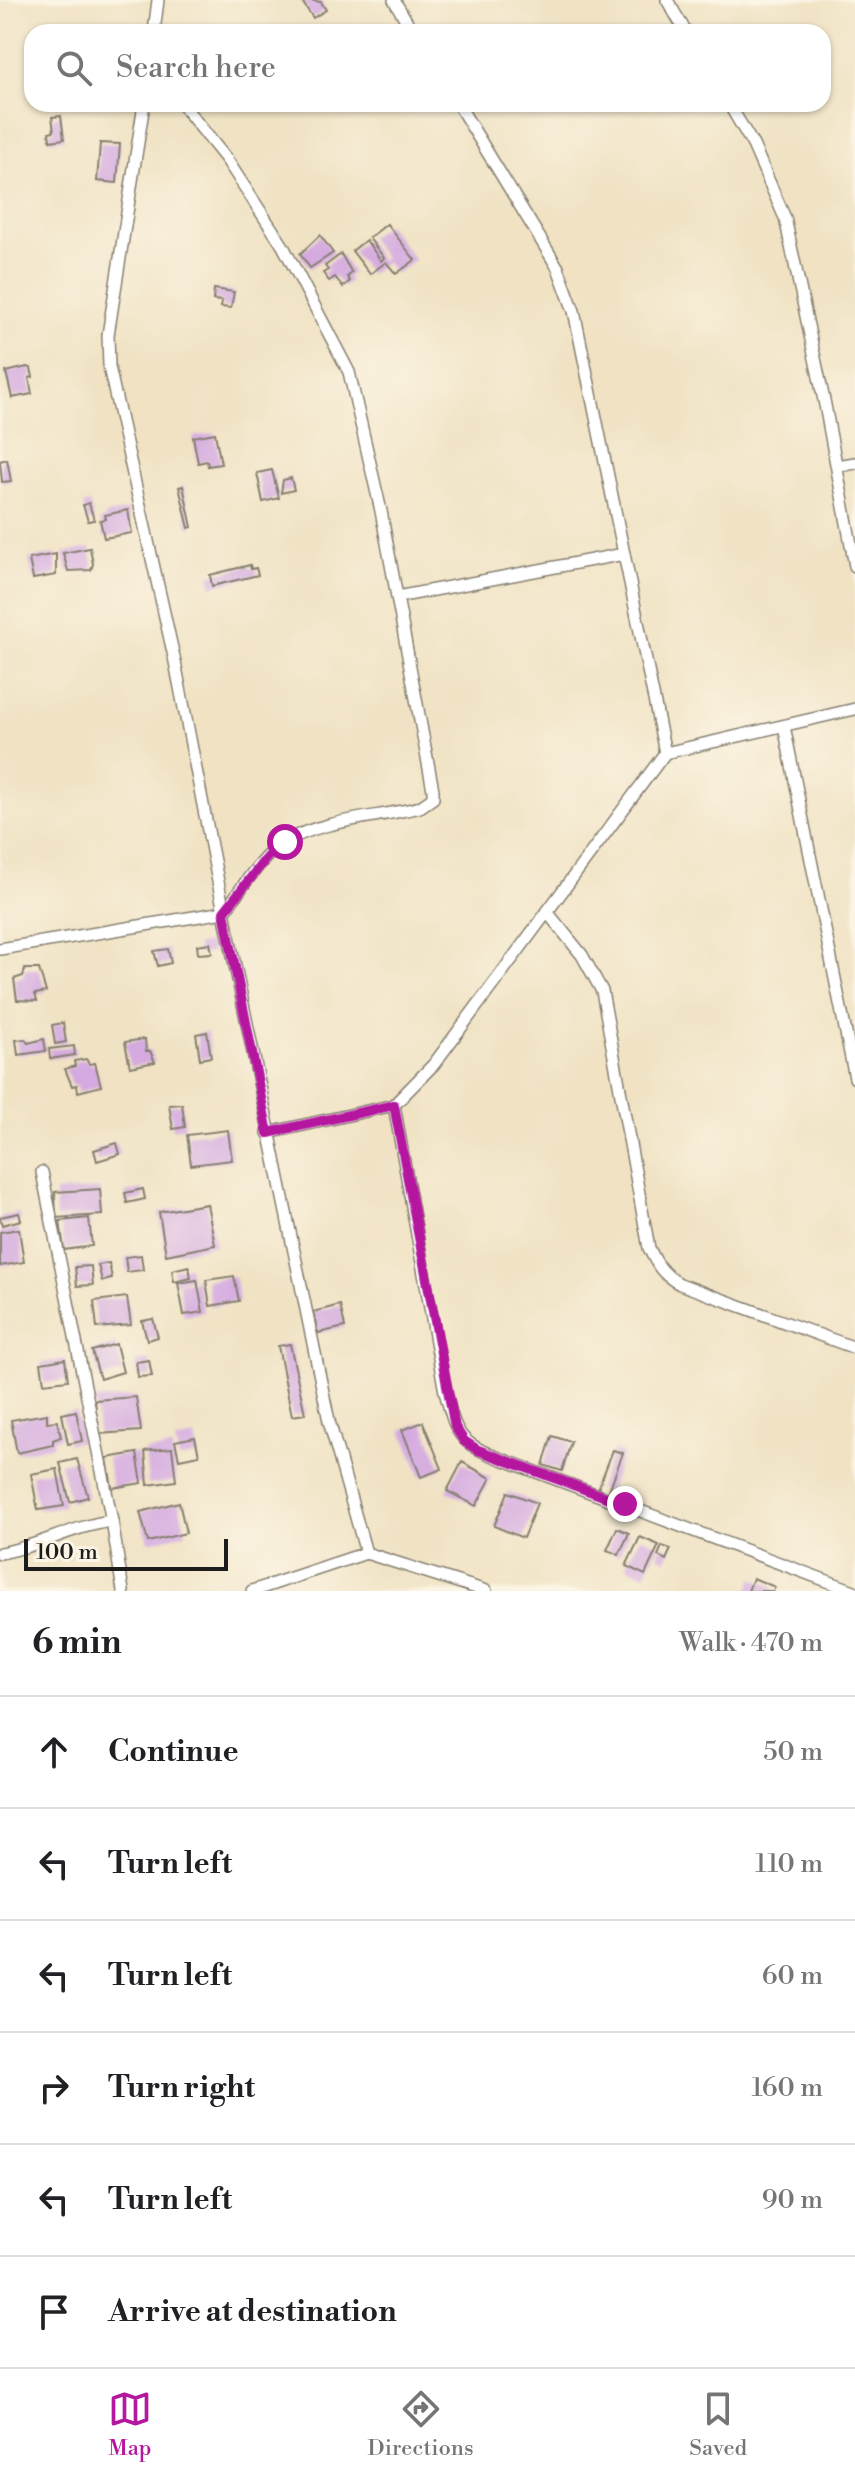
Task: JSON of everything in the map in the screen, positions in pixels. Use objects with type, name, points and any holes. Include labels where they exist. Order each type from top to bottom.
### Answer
[{"type":"street","points":[[155,24],[158,0]]},
{"type":"street","points":[[394,0],[408,24]]},
{"type":"street","points":[[667,0],[681,24]]},
{"type":"street","points":[[143,112],[108,335],[109,367],[174,657],[268,1133],[339,1464],[366,1553]]},
{"type":"street","points":[[0,949],[224,912],[267,857],[285,842],[317,829],[420,807],[433,798],[397,597],[349,372],[283,246],[227,160],[188,112]]},
{"type":"street","points":[[463,112],[558,268],[574,311],[665,753]]},
{"type":"street","points":[[734,112],[753,145],[785,218],[855,566]]},
{"type":"street","points":[[837,466],[855,463]]},
{"type":"street","points":[[397,597],[624,554]]},
{"type":"street","points":[[268,1133],[394,1105],[434,1064],[665,753],[855,709]]},
{"type":"street","points":[[784,726],[855,1078]]},
{"type":"street","points":[[548,913],[582,955],[602,991],[649,1248],[657,1266],[666,1277],[680,1284],[855,1348]]},
{"type":"street","points":[[394,1105],[445,1392],[455,1427],[464,1441],[499,1458],[854,1591]]},
{"type":"street","points":[[42,1172],[112,1521],[123,1591]]},
{"type":"street","points":[[0,1553],[25,1548],[87,1524],[112,1521]]},
{"type":"street","points":[[252,1591],[366,1553],[486,1591]]},
{"type":"building","points":[[308,0],[321,2],[326,10],[313,18],[303,3]]},
{"type":"building","points":[[61,116],[64,139],[50,141],[49,132],[54,131],[52,117]]},
{"type":"building","points":[[100,143],[120,144],[117,183],[97,181]]},
{"type":"building","points":[[387,224],[415,260],[396,274],[386,262],[370,274],[352,251],[366,240],[381,261],[384,258],[369,238]]},
{"type":"building","points":[[320,235],[333,253],[310,268],[300,254]]},
{"type":"building","points":[[341,254],[352,273],[347,277],[350,281],[343,287],[335,277],[329,281],[323,273],[328,270],[325,266]]},
{"type":"building","points":[[214,289],[234,292],[231,308],[221,307],[222,301],[213,300]]},
{"type":"building","points":[[31,368],[33,377],[29,378],[32,394],[12,398],[6,372]]},
{"type":"building","points":[[215,433],[221,464],[208,466],[207,461],[198,463],[193,437]]},
{"type":"building","points":[[7,459],[11,481],[2,482],[0,461]]},
{"type":"building","points":[[272,470],[279,498],[263,502],[257,473]]},
{"type":"building","points":[[291,478],[294,490],[281,493],[283,480]]},
{"type":"building","points":[[183,486],[192,527],[189,528],[179,487]]},
{"type":"building","points":[[89,503],[94,520],[88,521],[83,505]]},
{"type":"building","points":[[128,510],[132,533],[104,538],[100,520],[106,519],[105,515]]},
{"type":"building","points":[[90,548],[91,570],[68,571],[63,553]]},
{"type":"building","points":[[56,554],[56,575],[33,579],[29,559]]},
{"type":"building","points":[[250,565],[251,569],[256,568],[258,575],[212,586],[210,575]]},
{"type":"building","points":[[210,943],[212,953],[198,954],[197,945]]},
{"type":"building","points":[[168,949],[171,963],[158,966],[154,951]]},
{"type":"building","points":[[25,969],[39,969],[46,992],[35,994],[37,1001],[17,1000],[14,979],[23,976]]},
{"type":"building","points":[[63,1023],[66,1042],[55,1044],[52,1025]]},
{"type":"building","points":[[207,1032],[211,1057],[200,1059],[196,1034]]},
{"type":"building","points":[[25,1039],[28,1043],[44,1039],[46,1051],[18,1055],[16,1040]]},
{"type":"building","points":[[145,1039],[146,1051],[150,1051],[155,1062],[130,1067],[125,1042]]},
{"type":"building","points":[[74,1046],[75,1055],[50,1059],[49,1049]]},
{"type":"building","points":[[86,1059],[89,1064],[95,1063],[101,1086],[78,1092],[77,1085],[72,1086],[65,1069],[75,1066],[74,1061]]},
{"type":"building","points":[[182,1104],[185,1127],[173,1129],[169,1105]]},
{"type":"building","points":[[228,1130],[232,1160],[191,1165],[187,1135]]},
{"type":"building","points":[[117,1143],[120,1154],[97,1161],[94,1150]]},
{"type":"building","points":[[100,1189],[102,1215],[56,1218],[55,1192]]},
{"type":"building","points":[[143,1189],[145,1199],[127,1203],[125,1193]]},
{"type":"building","points":[[207,1204],[215,1245],[166,1255],[159,1212]]},
{"type":"building","points":[[19,1213],[21,1220],[2,1225],[0,1217]]},
{"type":"building","points":[[89,1218],[92,1246],[64,1250],[60,1221]]},
{"type":"building","points":[[19,1229],[24,1262],[0,1266],[0,1232]]},
{"type":"building","points":[[141,1255],[143,1270],[127,1272],[125,1257]]},
{"type":"building","points":[[109,1263],[112,1279],[102,1281],[98,1265]]},
{"type":"building","points":[[91,1266],[93,1285],[77,1286],[75,1267]]},
{"type":"building","points":[[189,1266],[191,1278],[174,1282],[172,1270]]},
{"type":"building","points":[[234,1276],[239,1301],[210,1306],[206,1280]]},
{"type":"building","points":[[197,1280],[203,1312],[184,1315],[178,1283]]},
{"type":"building","points":[[127,1297],[131,1325],[97,1328],[94,1301]]},
{"type":"building","points":[[340,1305],[345,1327],[318,1333],[313,1312]]},
{"type":"building","points":[[153,1319],[158,1337],[147,1340],[142,1321]]},
{"type":"building","points":[[116,1344],[123,1372],[100,1379],[92,1351]]},
{"type":"building","points":[[290,1344],[305,1414],[292,1416],[278,1346]]},
{"type":"building","points":[[65,1359],[68,1380],[44,1383],[41,1363]]},
{"type":"building","points":[[149,1360],[152,1376],[138,1377],[136,1362]]},
{"type":"building","points":[[136,1397],[141,1431],[98,1434],[95,1400]]},
{"type":"building","points":[[76,1411],[82,1441],[68,1444],[62,1414]]},
{"type":"building","points":[[47,1414],[47,1422],[57,1421],[61,1437],[53,1440],[53,1445],[17,1453],[11,1420]]},
{"type":"building","points":[[423,1422],[442,1469],[421,1477],[402,1430]]},
{"type":"building","points":[[552,1436],[571,1442],[562,1471],[543,1465]]},
{"type":"building","points":[[195,1437],[199,1455],[179,1459],[175,1441]]},
{"type":"building","points":[[172,1448],[176,1481],[148,1485],[145,1451]]},
{"type":"building","points":[[613,1450],[623,1453],[608,1493],[598,1489]]},
{"type":"building","points":[[137,1453],[142,1483],[112,1488],[107,1458]]},
{"type":"building","points":[[77,1459],[88,1497],[70,1502],[60,1463]]},
{"type":"building","points":[[462,1462],[491,1478],[476,1506],[447,1491]]},
{"type":"building","points":[[57,1469],[64,1506],[38,1510],[31,1474]]},
{"type":"building","points":[[508,1492],[537,1503],[523,1538],[494,1526]]},
{"type":"building","points":[[179,1502],[186,1533],[148,1542],[140,1512]]},
{"type":"building","points":[[617,1528],[629,1533],[619,1555],[607,1550]]},
{"type":"building","points":[[640,1537],[659,1545],[645,1575],[626,1566]]},
{"type":"building","points":[[662,1546],[671,1549],[666,1560],[658,1556]]},
{"type":"building","points":[[753,1578],[775,1587],[773,1591],[748,1591]]},
{"type":"route","points":[[285,842],[267,857],[224,912],[268,1133],[394,1105],[445,1392],[455,1427],[464,1441],[478,1450],[625,1504]]}]
